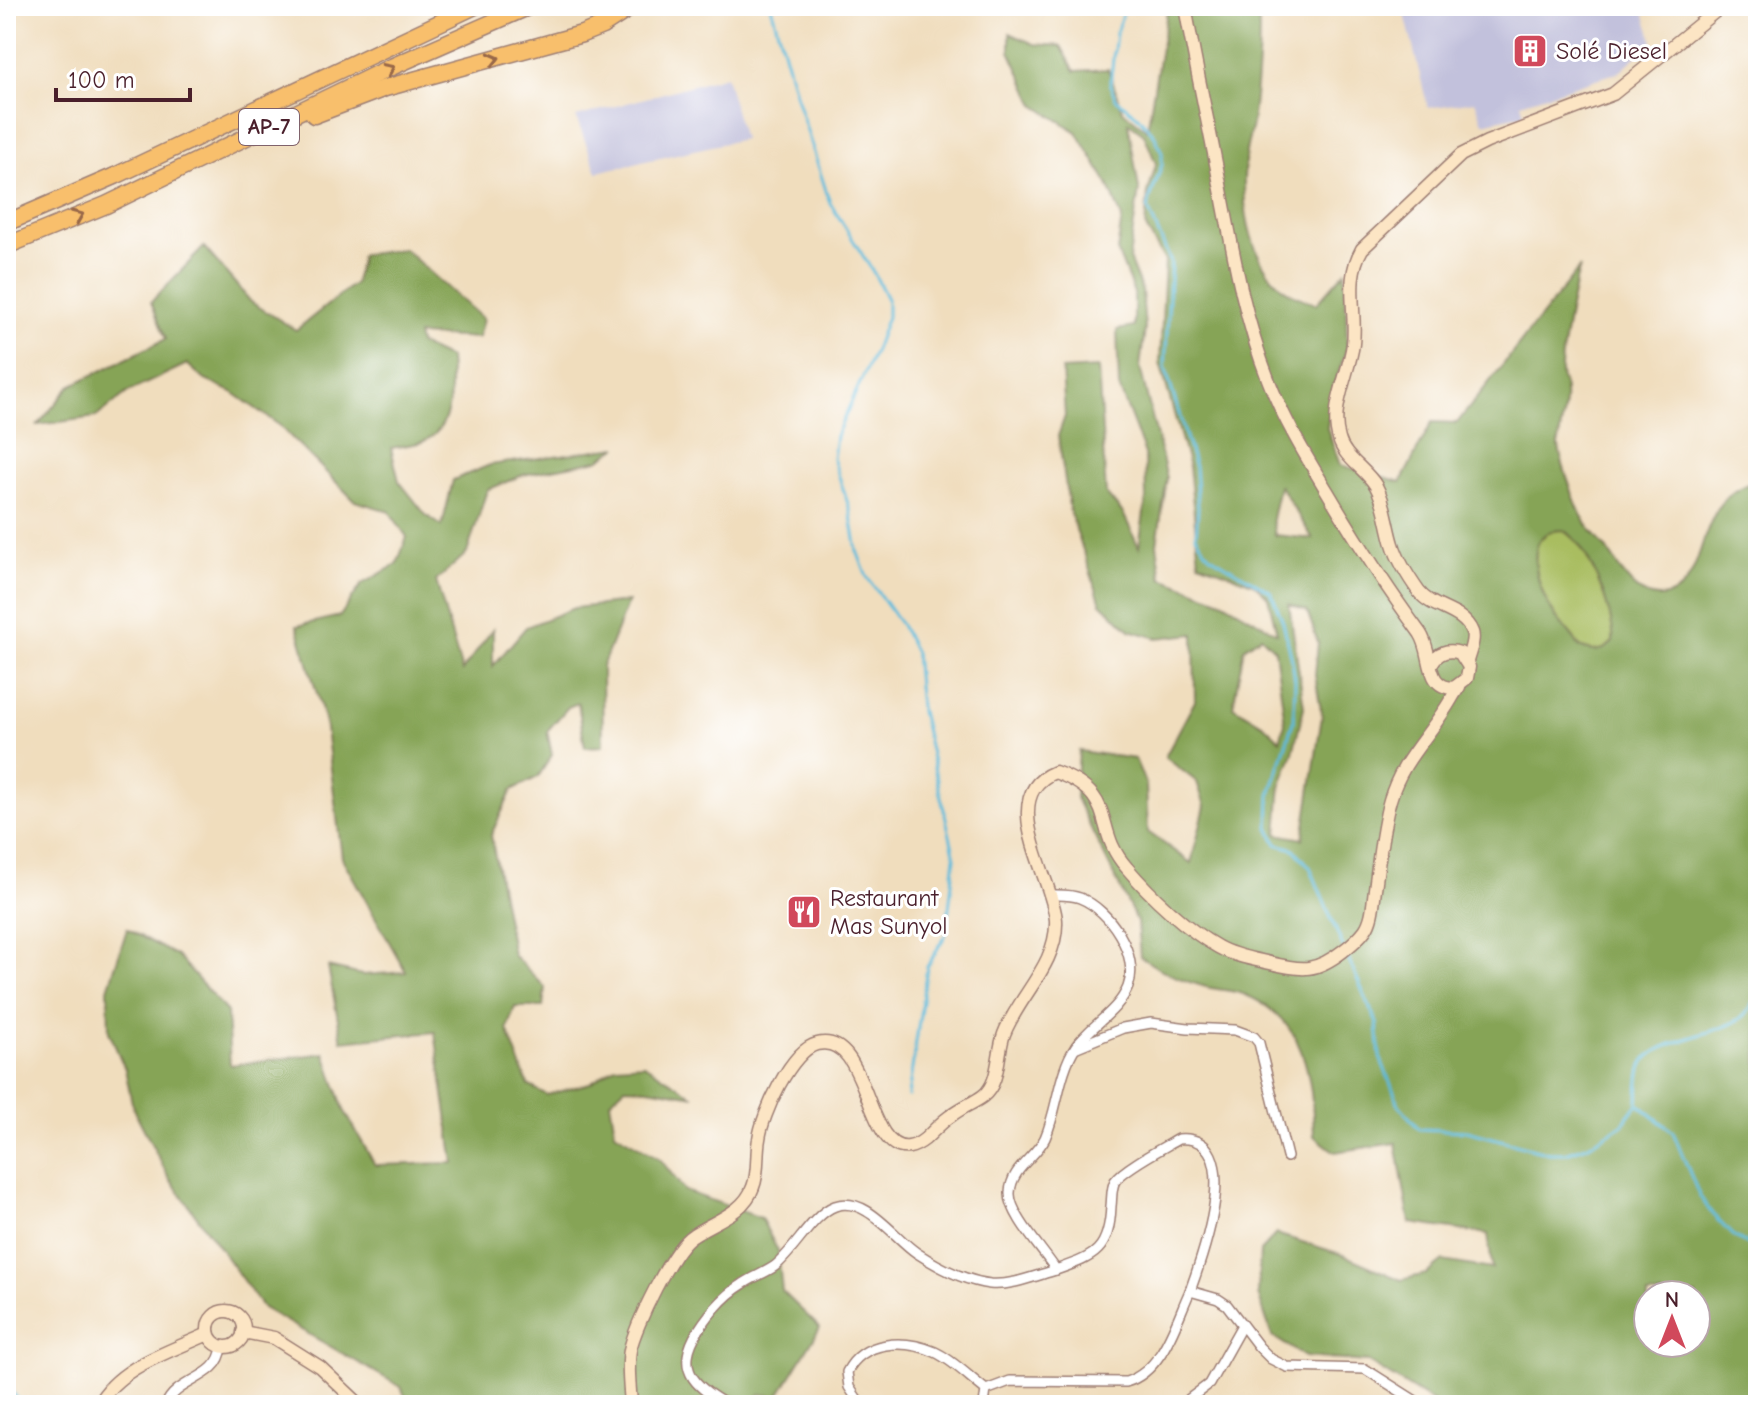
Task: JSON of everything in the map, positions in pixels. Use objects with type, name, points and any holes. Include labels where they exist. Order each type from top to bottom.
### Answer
[{"type":"highway","points":[[427,27],[465,6]]},
{"type":"highway","name":"AP-7","points":[[6,223],[153,158],[475,6]]},
{"type":"highway","name":"AP-7","points":[[6,246],[106,205],[389,68],[530,6]]},
{"type":"highway","points":[[208,157],[385,88],[582,34],[602,26],[633,6]]},
{"type":"street","points":[[1185,6],[1238,274],[1268,379],[1295,437],[1327,492],[1388,592],[1422,635],[1432,663],[1432,675],[1438,684],[1436,721]]},
{"type":"street","points":[[631,1405],[630,1352],[634,1335],[669,1260],[691,1236],[744,1205],[754,1187],[762,1126],[789,1066],[809,1047],[826,1043],[842,1051],[855,1067],[883,1133],[894,1144],[903,1147],[919,1144],[950,1116],[984,1095],[991,1087],[1005,1031],[1049,957],[1055,937],[1056,918],[1031,836],[1030,801],[1038,780],[1055,772],[1072,778],[1100,803],[1115,853],[1200,936],[1238,955],[1306,970],[1328,963],[1353,943],[1370,920],[1390,800],[1408,759],[1467,678],[1472,641],[1469,627],[1462,618],[1420,594],[1394,546],[1382,499],[1339,440],[1337,416],[1353,343],[1351,280],[1354,263],[1362,249],[1461,155],[1613,94],[1722,6]]},
{"type":"street","points":[[1432,663],[1438,656],[1466,640],[1469,627]]},
{"type":"street","points":[[1422,635],[1467,661]]},
{"type":"street","points":[[1438,684],[1449,688],[1459,687]]},
{"type":"street","points":[[1050,895],[1069,895],[1090,903],[1099,911],[1122,938],[1131,973],[1124,995],[1075,1047],[1064,1072],[1045,1137],[1011,1182],[1012,1206],[1056,1270]]},
{"type":"street","points":[[1075,1047],[1123,1028],[1151,1023],[1235,1030],[1254,1037],[1259,1043],[1287,1157]]},
{"type":"street","points":[[727,1405],[698,1385],[689,1373],[688,1352],[695,1336],[715,1308],[740,1285],[773,1267],[793,1250],[824,1211],[833,1207],[855,1206],[867,1212],[913,1251],[950,1270],[994,1285],[1056,1270],[1093,1256],[1103,1244],[1111,1219],[1115,1182],[1178,1139],[1199,1141],[1213,1159],[1216,1190],[1213,1216],[1190,1291],[1155,1362],[1142,1376],[1126,1382],[1010,1381],[986,1390]]},
{"type":"street","points":[[1190,1291],[1218,1299],[1227,1305],[1271,1359],[1287,1367],[1365,1369],[1422,1405]]},
{"type":"street","points":[[225,1311],[239,1317],[243,1332],[236,1344],[222,1347],[213,1342],[208,1334],[211,1319],[225,1311]]},
{"type":"street","points":[[1181,1405],[1209,1384],[1242,1325]]},
{"type":"street","points":[[243,1332],[274,1338],[320,1367],[360,1405]]},
{"type":"street","points":[[98,1405],[112,1384],[133,1369],[208,1334]]},
{"type":"street","points":[[861,1405],[849,1387],[847,1372],[858,1356],[876,1345],[912,1346],[937,1353],[986,1390]]},
{"type":"street","points":[[166,1405],[172,1394],[215,1367],[222,1347]]},
{"type":"street","points":[[984,1405],[986,1390]]},
{"type":"shaded area","points":[[1403,6],[1642,6],[1653,41],[1619,72],[1521,103],[1524,114],[1483,123],[1475,101],[1428,108]]},
{"type":"shaded area","points":[[726,76],[743,139],[597,172],[576,117]]},
{"type":"green space","points":[[1168,6],[1258,6],[1257,75],[1244,169],[1249,226],[1261,261],[1271,276],[1299,298],[1316,304],[1345,271],[1347,347],[1334,387],[1327,428],[1340,465],[1401,482],[1432,422],[1457,423],[1580,267],[1563,352],[1561,375],[1565,399],[1559,447],[1580,513],[1624,575],[1636,588],[1652,596],[1670,595],[1683,587],[1722,503],[1737,490],[1758,481],[1758,1405],[1438,1405],[1368,1362],[1305,1357],[1272,1336],[1258,1294],[1260,1251],[1276,1234],[1341,1254],[1401,1280],[1426,1274],[1443,1261],[1492,1269],[1488,1234],[1410,1223],[1396,1143],[1335,1152],[1314,1136],[1307,1071],[1293,1034],[1280,1018],[1243,994],[1188,982],[1140,957],[1137,922],[1076,798],[1079,751],[1135,759],[1146,785],[1148,832],[1191,863],[1205,806],[1197,782],[1165,757],[1195,701],[1194,634],[1157,638],[1130,630],[1101,603],[1070,512],[1058,436],[1065,416],[1062,370],[1098,368],[1106,494],[1123,513],[1139,547],[1146,499],[1145,454],[1119,387],[1117,330],[1134,327],[1134,293],[1117,251],[1122,218],[1108,184],[1077,132],[1035,105],[1010,51],[1010,33],[1034,44],[1061,46],[1075,71],[1108,69],[1123,111],[1147,130]],"holes":[[[1128,122],[1144,134],[1156,164],[1148,193],[1145,226],[1165,261],[1160,363],[1189,467],[1199,562],[1255,584],[1268,597],[1277,633],[1222,601],[1162,578],[1157,544],[1167,478],[1140,367],[1145,329],[1142,291],[1129,259],[1139,189]],[[1280,486],[1313,539],[1275,535],[1272,519]],[[1563,530],[1572,537],[1598,580],[1613,630],[1613,642],[1602,650],[1580,647],[1544,596],[1535,559],[1541,538],[1550,532]],[[1289,604],[1307,611],[1318,642],[1315,675],[1322,716],[1303,839],[1277,834],[1281,784],[1293,753],[1304,707]],[[1261,636],[1275,650],[1285,723],[1280,740],[1264,725],[1233,706],[1244,648]]]},
{"type":"green space","points":[[204,247],[251,302],[296,330],[355,283],[361,255],[404,249],[483,319],[478,338],[417,335],[419,344],[449,358],[449,406],[446,417],[433,436],[422,442],[391,448],[399,481],[426,515],[442,526],[453,480],[490,465],[618,447],[598,460],[523,475],[487,490],[467,553],[436,581],[462,671],[493,629],[493,666],[526,627],[574,608],[628,602],[602,667],[603,746],[585,747],[578,703],[568,707],[547,731],[552,755],[538,777],[512,790],[491,835],[513,955],[545,987],[543,1007],[515,1007],[507,1029],[528,1085],[547,1095],[590,1083],[616,1066],[644,1064],[694,1096],[625,1087],[610,1101],[615,1132],[660,1159],[685,1191],[761,1218],[778,1251],[782,1291],[820,1328],[778,1397],[760,1394],[754,1405],[409,1405],[401,1387],[263,1308],[169,1178],[133,1108],[125,1069],[109,1032],[108,989],[127,929],[177,956],[227,1012],[230,1065],[325,1053],[344,1110],[375,1165],[454,1163],[435,1032],[342,1041],[328,967],[362,975],[406,972],[342,858],[325,721],[297,626],[340,616],[362,584],[397,564],[407,537],[389,511],[355,501],[279,425],[232,392],[205,380],[187,364],[128,392],[96,417],[38,425],[70,386],[166,339],[151,302]]},
{"type":"green space","points":[[1563,530],[1581,548],[1605,598],[1613,642],[1602,650],[1580,647],[1552,611],[1540,584],[1535,559],[1541,538],[1550,532]]},
{"type":"waterway","points":[[771,6],[830,203],[887,299],[887,317],[836,436],[833,458],[850,510],[857,551],[867,577],[901,625],[915,653],[920,707],[955,857],[946,934],[927,967],[908,1096]]},
{"type":"waterway","points":[[1125,6],[1116,33],[1110,85],[1116,99],[1137,115],[1155,136],[1162,153],[1162,165],[1148,209],[1171,262],[1165,367],[1195,467],[1198,508],[1196,536],[1209,555],[1271,592],[1283,622],[1295,680],[1294,719],[1270,795],[1269,828],[1277,844],[1294,849],[1310,867],[1343,947]]},
{"type":"waterway","points":[[1346,954],[1377,1023],[1380,1057],[1399,1105],[1419,1129],[1467,1131],[1549,1153],[1566,1153],[1587,1146],[1622,1125],[1638,1104],[1673,1132],[1699,1195],[1712,1214],[1732,1235],[1758,1250]]},
{"type":"waterway","points":[[1638,1103],[1640,1071],[1649,1057],[1673,1043],[1734,1022],[1747,1013],[1758,994]]},
{"type":"waterway","points":[[6,1384],[22,1405]]},
{"type":"place","name":"Solé Diesel","points":[[1530,51]]},
{"type":"place","name":"Restaurant Mas Sunyol","points":[[804,912]]}]
